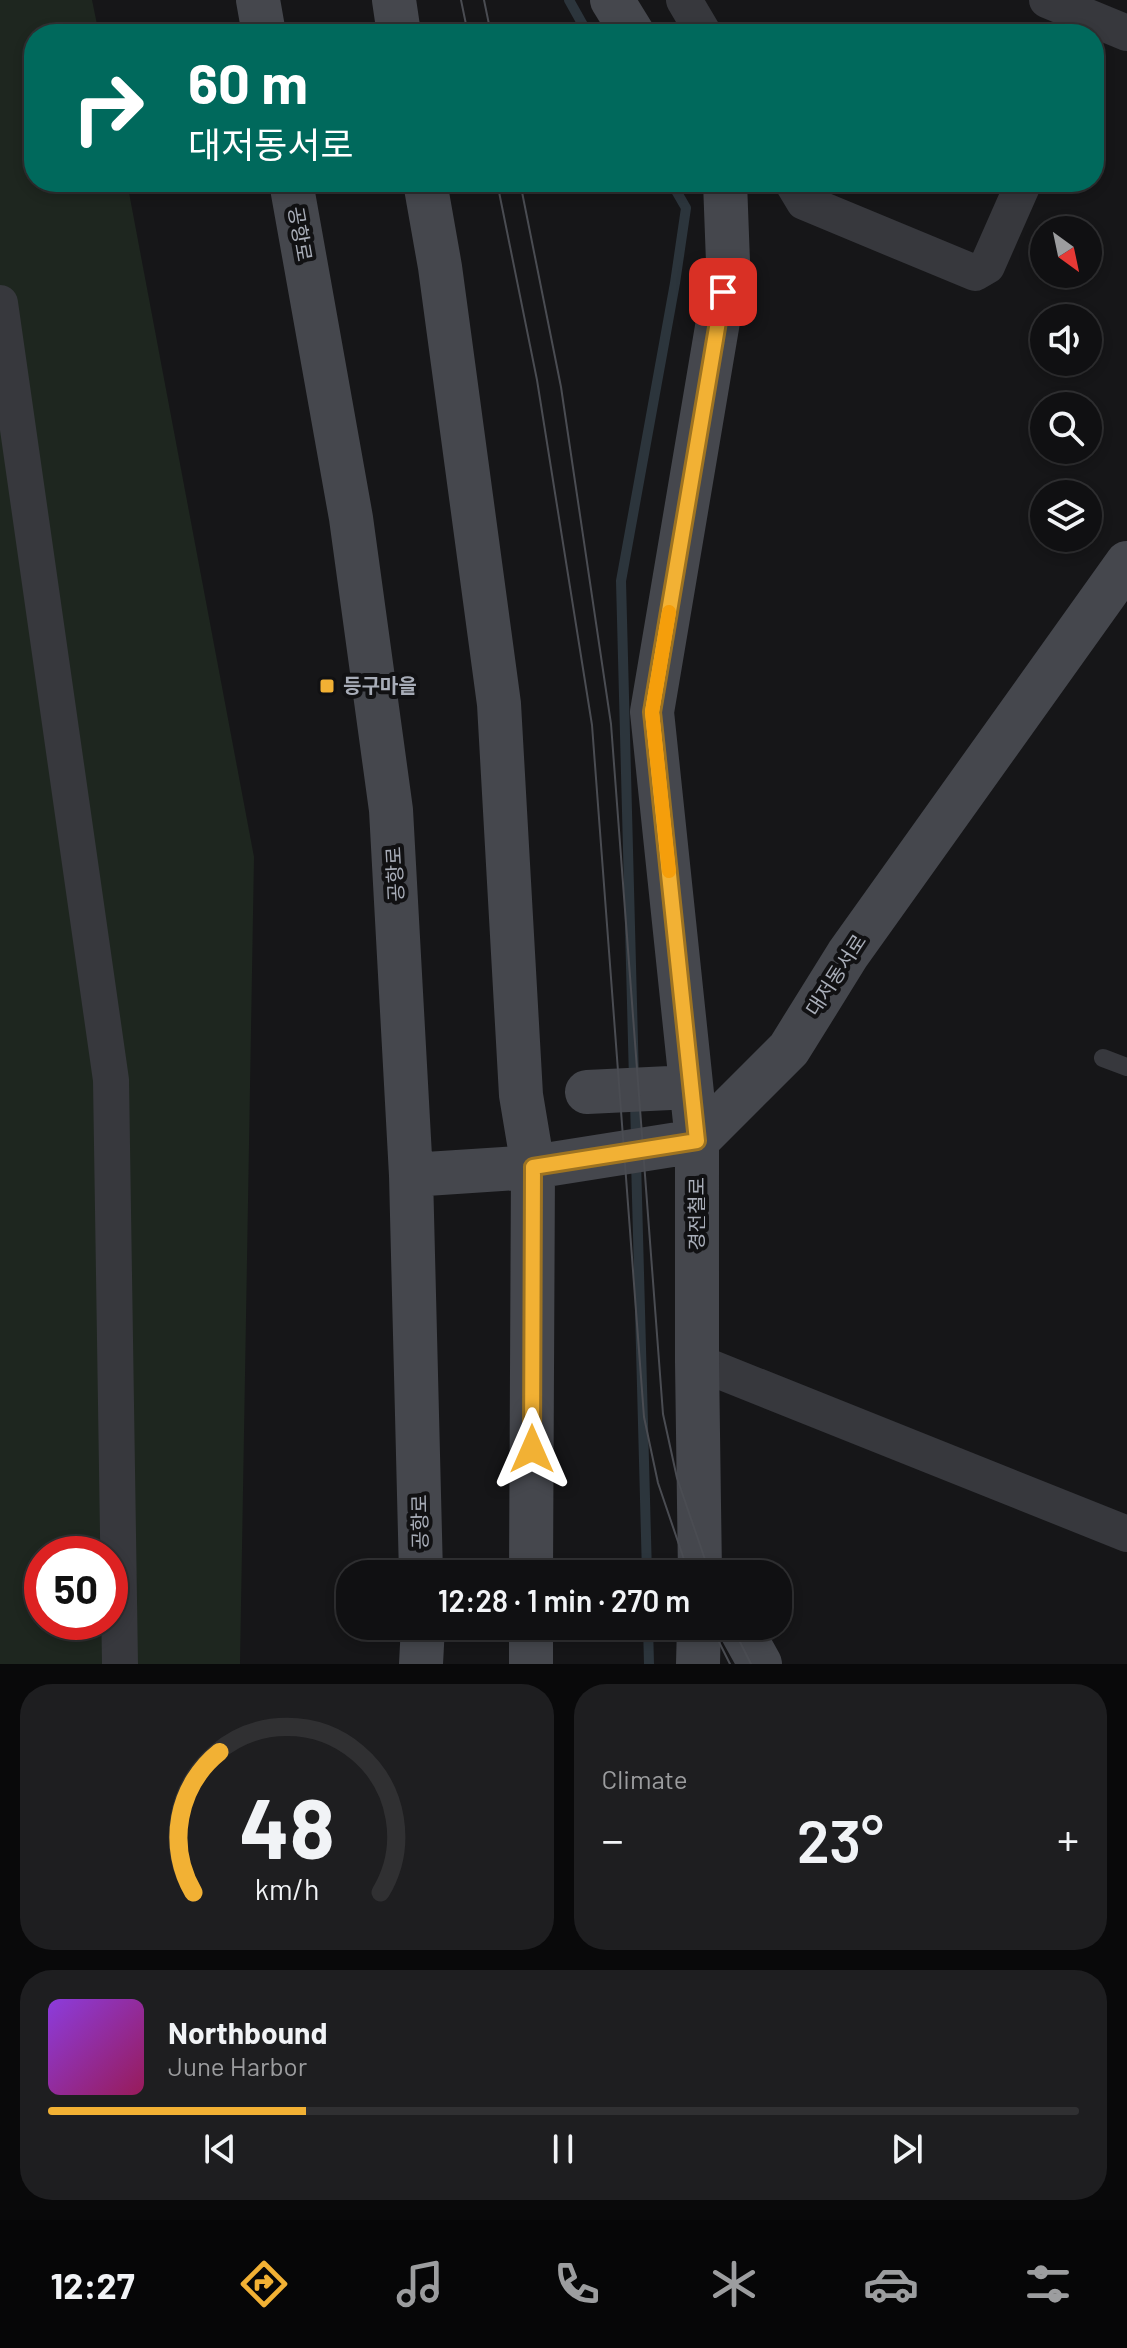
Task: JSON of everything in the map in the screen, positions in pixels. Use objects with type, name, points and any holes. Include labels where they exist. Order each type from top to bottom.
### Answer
[{"type":"main road","points":[[258,0],[262,24]]},
{"type":"main road","points":[[394,0],[398,24]]},
{"type":"main road","points":[[612,0],[627,24]]},
{"type":"main road","name":"공항로","points":[[293,192],[351,518],[391,810],[411,1175],[421,1560]]},
{"type":"main road","points":[[427,192],[442,283],[499,704],[521,1095],[533,1167],[531,1560]]},
{"type":"main road","name":"경전철로","points":[[705,1560],[685,1142],[691,1087],[652,712],[728,262],[725,192]]},
{"type":"main road","name":"대저동서로","points":[[685,1142],[789,1049],[848,954],[1124,573]]},
{"type":"main road","points":[[587,1092],[691,1087]]},
{"type":"main road","points":[[411,1175],[533,1167],[685,1142]]},
{"type":"main road","points":[[421,1664],[422,1640]]},
{"type":"main road","points":[[531,1640],[531,1664]]},
{"type":"main road","points":[[698,1664],[699,1640]]},
{"type":"main road","points":[[747,1640],[760,1664]]},
{"type":"street","points":[[684,0],[698,24]]},
{"type":"street","points":[[1047,0],[1094,24]]},
{"type":"street","points":[[798,192],[804,202],[975,273],[987,266],[1020,192]]},
{"type":"street","points":[[0,303],[111,1080],[120,1664]]},
{"type":"street","points":[[697,1362],[1127,1534]]},
{"type":"lane","points":[[1103,1058],[1127,1067]]},
{"type":"shaded area","points":[[0,0],[92,0],[97,24],[24,24],[24,192],[129,192],[254,857],[240,1664],[0,1664]]},
{"type":"waterway","points":[[569,0],[582,24]]},
{"type":"waterway","points":[[634,1080],[621,581],[686,208],[677,192]]},
{"type":"waterway","points":[[635,1100],[636,1140]]},
{"type":"waterway","points":[[636,1160],[647,1560]]},
{"type":"waterway","points":[[648,1640],[649,1664]]},
{"type":"tram line","points":[[461,0],[466,24]]},
{"type":"tram line","points":[[484,0],[489,24]]},
{"type":"tram line","points":[[499,192],[537,380],[592,725],[644,1417],[658,1483],[684,1560]]},
{"type":"tram line","points":[[522,192],[561,387],[611,724],[663,1414],[677,1478],[705,1560]]},
{"type":"tram line","points":[[718,1640],[730,1664]]},
{"type":"tram line","points":[[739,1640],[751,1664]]},
{"type":"slow traffic","points":[[669,612],[652,712],[669,871]]},
{"type":"place","name":"등구마을","points":[[327,686]]},
{"type":"route","points":[[532,1449],[533,1167],[697,1141],[652,712],[723,292]]}]
